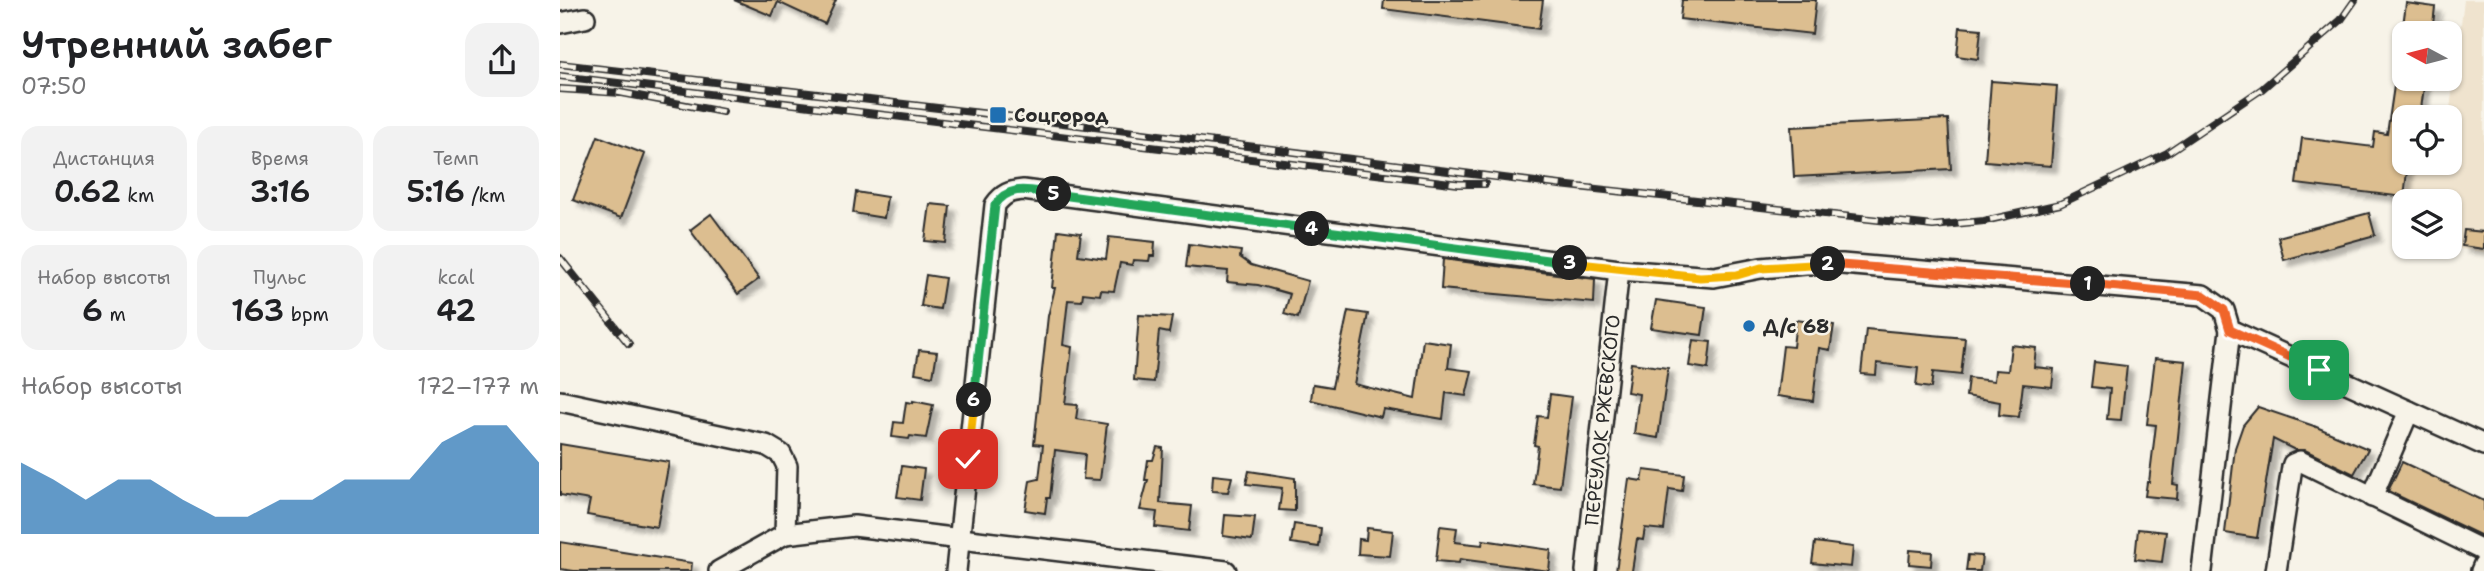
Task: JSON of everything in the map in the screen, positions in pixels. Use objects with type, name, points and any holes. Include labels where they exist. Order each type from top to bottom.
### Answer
[{"type":"street","points":[[560,23],[586,18]]},
{"type":"street","points":[[956,571],[995,205],[1002,196],[1023,190],[1619,270],[1714,277],[1761,268],[1842,264],[2203,295],[2218,303],[2224,310],[2230,330],[2202,571]]},
{"type":"street","name":"ПЕРЕУЛОК РЖЕВСКОГО","points":[[1586,571],[1619,270]]},
{"type":"street","points":[[2230,330],[2484,445]]},
{"type":"street","points":[[560,401],[766,445],[774,449],[781,454],[788,466],[785,534]]},
{"type":"street","points":[[2372,496],[2409,411]]},
{"type":"street","points":[[2276,571],[2293,464],[2303,462],[2484,551]]},
{"type":"street","points":[[719,571],[785,534],[854,526],[1226,571]]},
{"type":"street","points":[[2480,571],[2484,564]]},
{"type":"shaded area","points":[[2464,0],[2484,0],[2484,252],[2462,249],[2462,189],[2407,189],[2408,175],[2462,175],[2462,105],[2451,105],[2452,91],[2462,91],[2461,21]]},
{"type":"building","points":[[734,0],[836,0],[825,24],[778,2],[772,16]]},
{"type":"building","points":[[1384,0],[1543,0],[1539,29],[1383,9]]},
{"type":"building","points":[[1682,0],[1816,0],[1812,34],[1680,19]]},
{"type":"building","points":[[2406,3],[2435,7],[2433,21],[2404,21]]},
{"type":"building","points":[[1960,27],[1981,29],[1978,59],[1957,56]]},
{"type":"building","points":[[1991,81],[2057,86],[2051,166],[1985,161]]},
{"type":"building","points":[[2393,91],[2423,91],[2422,105],[2392,105],[2392,175],[2407,175],[2405,189],[2392,189],[2392,196],[2296,184],[2302,138],[2373,147],[2375,132],[2387,134]]},
{"type":"building","points":[[1948,119],[1951,169],[1794,177],[1791,127]]},
{"type":"building","points":[[598,136],[645,154],[621,218],[573,200]]},
{"type":"building","points":[[856,192],[887,197],[884,218],[853,213]]},
{"type":"building","points":[[930,204],[950,206],[946,243],[925,241]]},
{"type":"building","points":[[2369,213],[2375,235],[2284,260],[2278,237]]},
{"type":"building","points":[[711,214],[759,279],[738,294],[690,230]]},
{"type":"building","points":[[1058,230],[1081,233],[1078,255],[1106,259],[1109,237],[1155,242],[1154,256],[1150,256],[1149,261],[1133,260],[1132,265],[1120,263],[1114,291],[1101,290],[1100,295],[1083,293],[1082,301],[1068,300],[1063,345],[1072,347],[1065,404],[1078,405],[1076,419],[1107,424],[1100,480],[1083,479],[1085,454],[1055,450],[1050,498],[1047,498],[1045,513],[1025,510],[1030,481],[1039,479],[1043,445],[1034,444],[1048,316],[1055,288],[1052,288]]},
{"type":"building","points":[[2464,230],[2484,232],[2484,249],[2462,246]]},
{"type":"building","points":[[1189,244],[1241,251],[1240,257],[1251,265],[1308,281],[1298,318],[1284,314],[1290,294],[1258,285],[1227,282],[1228,271],[1186,267]]},
{"type":"building","points":[[1443,259],[1595,279],[1594,303],[1441,289]]},
{"type":"building","points":[[926,275],[945,278],[940,309],[921,306]]},
{"type":"building","points":[[1656,300],[1706,307],[1702,335],[1651,328]]},
{"type":"building","points":[[1348,311],[1368,314],[1354,384],[1415,399],[1423,340],[1451,344],[1448,368],[1472,371],[1466,396],[1446,393],[1443,419],[1383,409],[1381,417],[1311,400],[1313,384],[1332,387]]},
{"type":"building","points":[[1139,315],[1172,317],[1169,333],[1159,331],[1154,382],[1134,380]]},
{"type":"building","points":[[1796,320],[1834,325],[1830,350],[1819,348],[1813,401],[1777,396],[1783,346],[1793,347]]},
{"type":"building","points":[[1866,329],[1965,338],[1961,375],[1933,372],[1931,388],[1916,386],[1918,368],[1877,363],[1876,375],[1861,374]]},
{"type":"building","points":[[1693,340],[1711,342],[1708,369],[1689,366]]},
{"type":"building","points":[[2011,345],[2036,348],[2034,367],[2054,369],[2052,387],[2023,384],[2019,417],[1999,415],[2000,402],[1966,396],[1968,378],[1994,381],[1995,370],[2008,371]]},
{"type":"building","points":[[919,350],[937,352],[933,376],[915,373]]},
{"type":"building","points":[[2155,358],[2186,361],[2173,484],[2178,485],[2177,499],[2145,496],[2156,425],[2147,424]]},
{"type":"building","points":[[2094,362],[2127,366],[2121,420],[2107,419],[2110,389],[2091,387]]},
{"type":"building","points":[[1631,363],[1668,368],[1658,438],[1634,434],[1639,394],[1627,392]]},
{"type":"building","points":[[1550,394],[1572,397],[1560,487],[1533,484],[1538,446],[1534,445],[1538,416],[1547,417]]},
{"type":"building","points":[[906,402],[933,405],[926,438],[892,437],[894,422],[903,423]]},
{"type":"building","points":[[2258,407],[2314,426],[2368,449],[2354,474],[2305,450],[2295,450],[2273,439],[2257,538],[2225,533],[2235,448],[2243,425]]},
{"type":"building","points":[[560,444],[669,462],[657,527],[587,515],[590,500],[560,495]]},
{"type":"building","points":[[1157,447],[1163,448],[1160,503],[1192,506],[1189,531],[1155,527],[1157,512],[1140,510],[1148,480],[1145,480],[1148,460],[1153,460]]},
{"type":"building","points":[[2402,462],[2484,501],[2484,537],[2388,491]]},
{"type":"building","points":[[902,466],[924,469],[920,500],[897,497]]},
{"type":"building","points":[[1644,470],[1684,475],[1682,491],[1669,489],[1664,530],[1645,528],[1643,540],[1637,539],[1632,571],[1616,571],[1629,479],[1642,481]]},
{"type":"building","points":[[1249,471],[1295,478],[1295,511],[1279,510],[1282,488],[1246,484]]},
{"type":"building","points":[[1213,475],[1232,477],[1228,492],[1212,491]]},
{"type":"building","points":[[1225,515],[1255,517],[1252,540],[1223,536]]},
{"type":"building","points":[[1294,524],[1321,528],[1319,547],[1291,543]]},
{"type":"building","points":[[1440,526],[1457,528],[1455,542],[1482,545],[1483,540],[1551,550],[1549,571],[1460,559],[1459,563],[1436,561]]},
{"type":"building","points":[[1367,528],[1393,531],[1390,556],[1358,554],[1359,539],[1366,540]]},
{"type":"building","points":[[2138,529],[2166,532],[2162,562],[2135,559]]},
{"type":"building","points":[[560,542],[692,563],[691,571],[560,569]]},
{"type":"building","points":[[1815,542],[1853,547],[1851,567],[1812,563]]},
{"type":"building","points":[[1910,550],[1932,552],[1931,566],[1909,564]]},
{"type":"building","points":[[1968,555],[1982,556],[1980,571],[1966,571]]},
{"type":"railway","points":[[560,64],[1560,185],[1933,226],[1984,221],[2060,204],[2167,153],[2262,89],[2341,20],[2355,0]]},
{"type":"railway","points":[[560,76],[1459,184],[1485,184]]},
{"type":"railway","points":[[560,89],[621,93]]},
{"type":"railway","points":[[617,92],[723,112]]},
{"type":"railway","points":[[560,258],[629,344]]},
{"type":"place","name":"Соцгород","points":[[998,115]]},
{"type":"place","name":"Д/с 68","points":[[1749,326]]},
{"type":"route","points":[[968,459],[995,205],[1002,196],[1023,190],[1619,270],[1714,277],[1737,275],[1761,268],[1842,264],[2189,293],[2203,295],[2218,303],[2224,310],[2230,330],[2319,370]]}]
